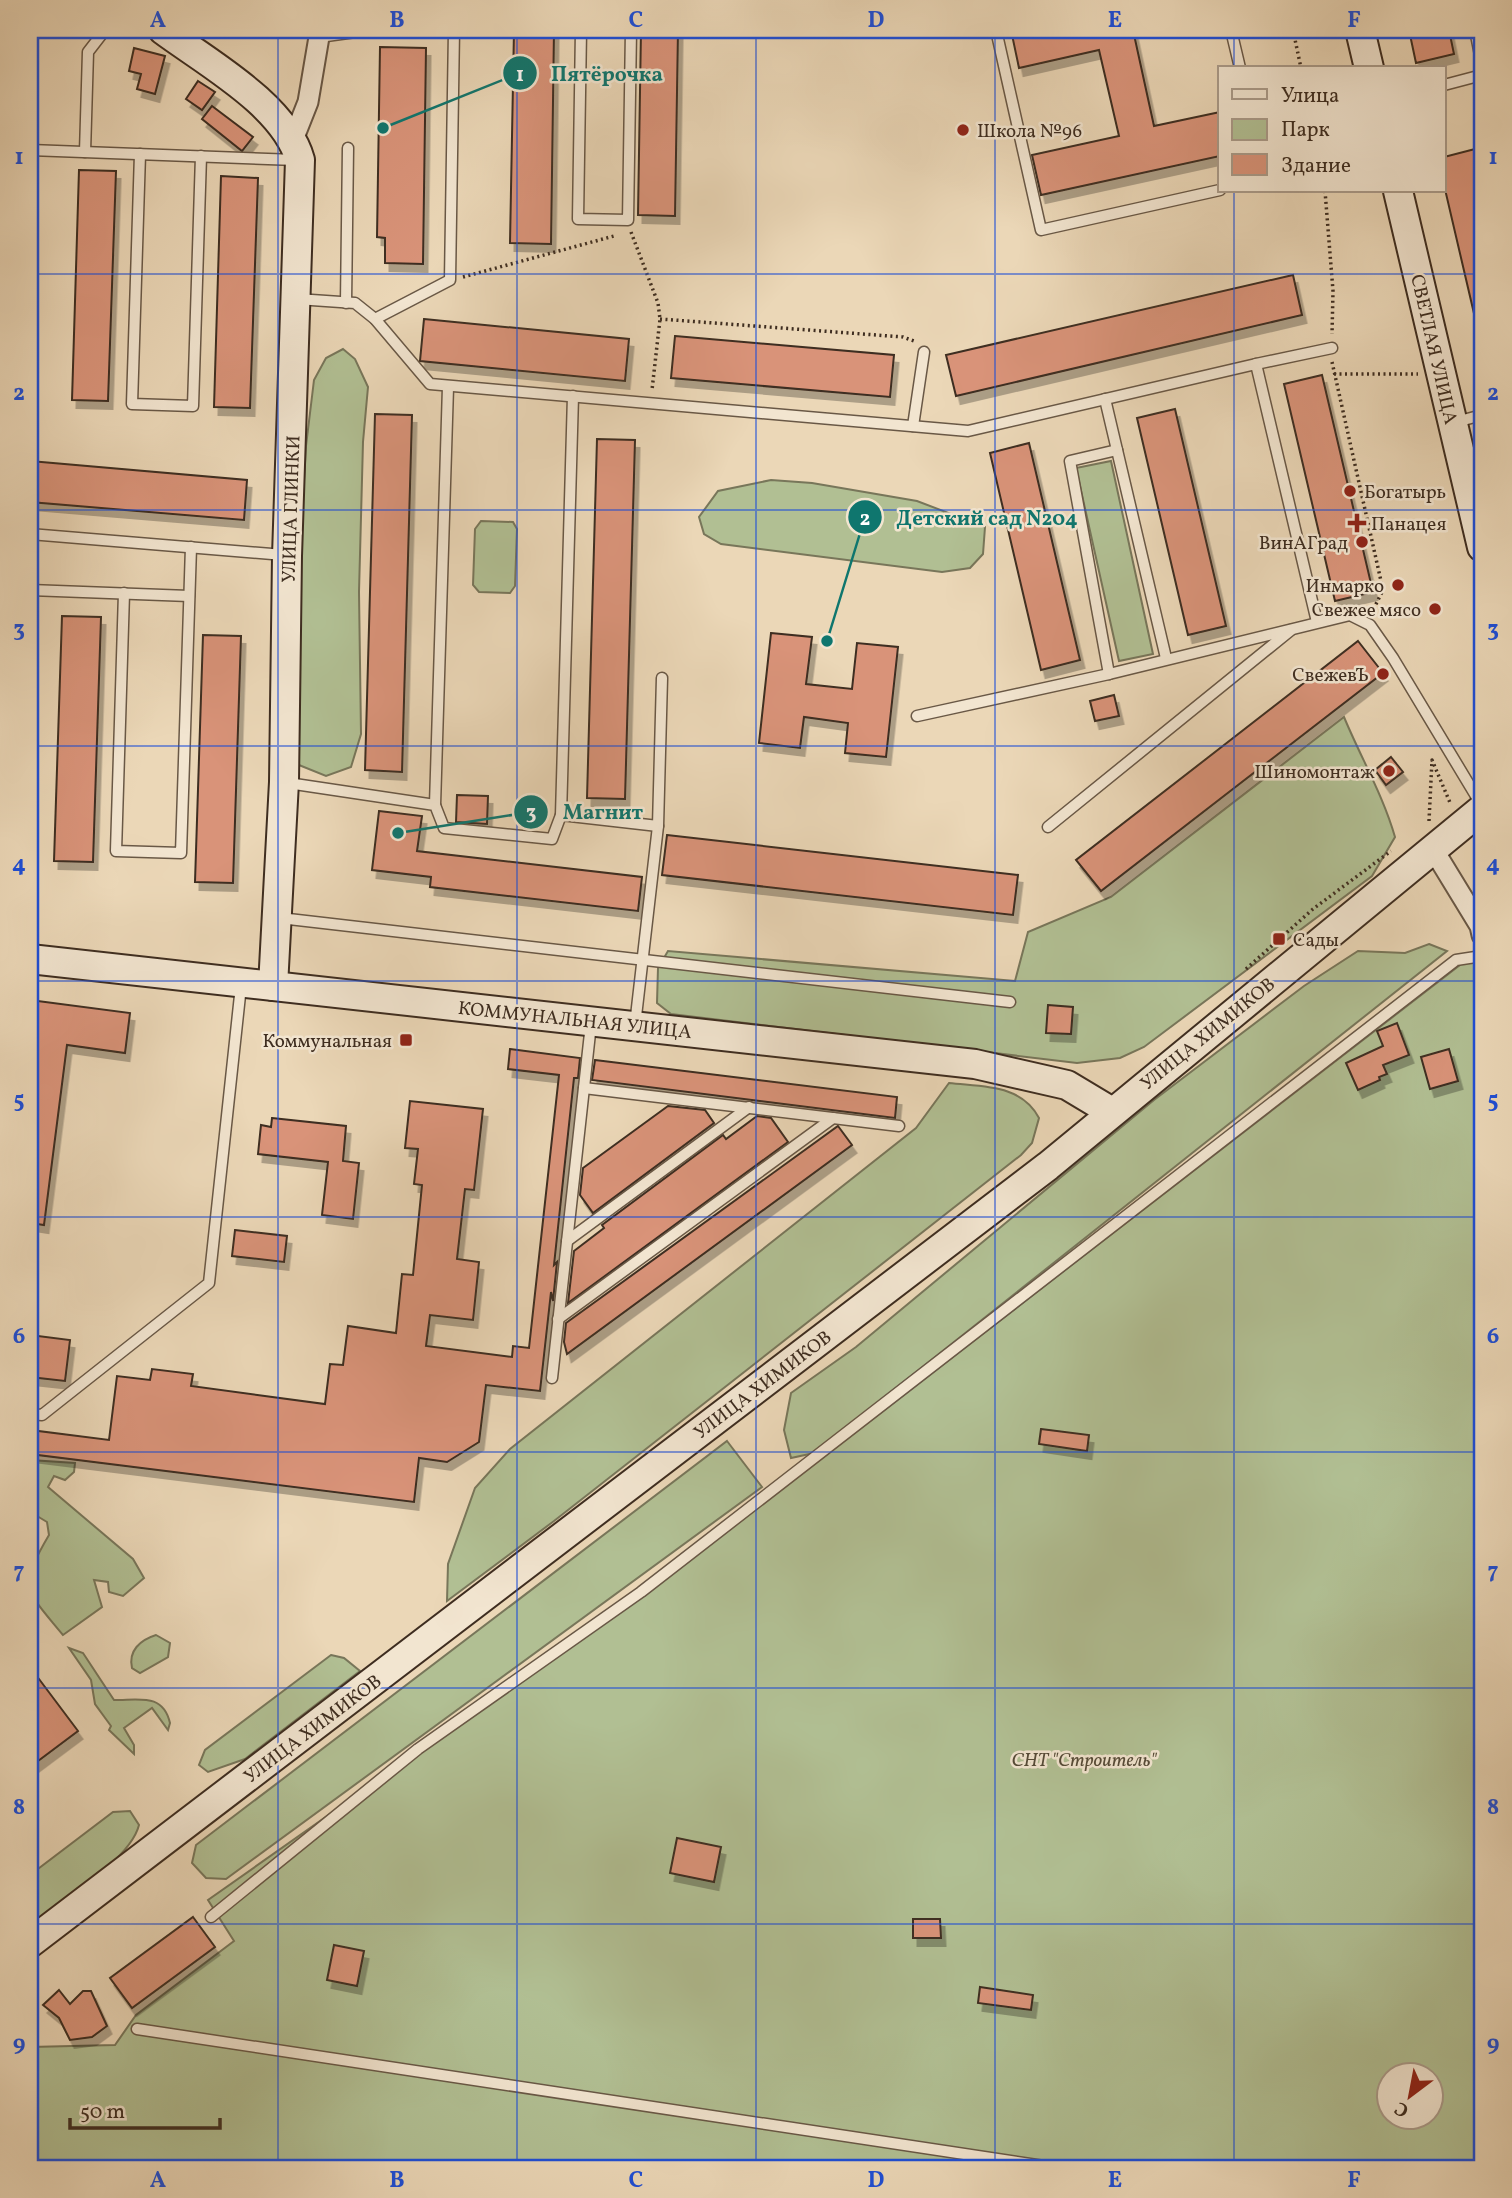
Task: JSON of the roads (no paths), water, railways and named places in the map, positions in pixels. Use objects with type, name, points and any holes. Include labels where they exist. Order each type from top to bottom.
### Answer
[{"type":"street","points":[[163,30],[241,86],[275,117],[297,150]]},
{"type":"street","points":[[1360,30],[1369,66]]},
{"type":"street","name":"УЛИЦА ГЛИНКИ","points":[[273,986],[284,782],[297,299],[297,150],[319,33]]},
{"type":"street","name":"СВЕТЛАЯ УЛИЦА","points":[[1398,192],[1482,547]]},
{"type":"street","name":"УЛИЦА ХИМИКОВ","points":[[30,1943],[1048,1166],[1433,849],[1478,801]]},
{"type":"street","points":[[1433,849],[1480,926],[1482,936]]},
{"type":"street","name":"КОММУНАЛЬНАЯ УЛИЦА","points":[[30,958],[975,1064],[1067,1085],[1112,1112]]},
{"type":"lane","points":[[85,152],[88,52],[106,30]]},
{"type":"lane","points":[[319,33],[368,30]]},
{"type":"lane","points":[[375,319],[450,280],[454,30]]},
{"type":"lane","points":[[581,30],[578,219],[628,220],[631,30]]},
{"type":"lane","points":[[996,30],[1041,230],[1218,190]]},
{"type":"lane","points":[[1231,30],[1240,66]]},
{"type":"lane","points":[[1475,30],[1482,65]]},
{"type":"lane","points":[[1446,84],[1482,75]]},
{"type":"lane","points":[[346,303],[348,148]]},
{"type":"lane","points":[[30,150],[201,156],[297,150]]},
{"type":"lane","points":[[140,153],[132,404],[192,406],[201,156]]},
{"type":"lane","points":[[297,299],[355,303],[375,319],[430,384],[968,431],[1332,348]]},
{"type":"lane","points":[[913,426],[924,352]]},
{"type":"lane","points":[[1256,364],[1317,622]]},
{"type":"lane","points":[[448,387],[435,805],[444,828],[552,839],[561,815],[573,396]]},
{"type":"lane","points":[[1105,399],[1166,658]]},
{"type":"lane","points":[[1453,423],[1482,415]]},
{"type":"lane","points":[[1109,674],[1070,461],[1117,450]]},
{"type":"lane","points":[[30,534],[288,556]]},
{"type":"lane","points":[[124,593],[116,851],[181,853],[191,547]]},
{"type":"lane","points":[[30,590],[189,596]]},
{"type":"lane","points":[[917,716],[1109,674],[1350,615],[1366,623],[1393,658],[1478,801]]},
{"type":"lane","points":[[1048,827],[1294,628]]},
{"type":"lane","points":[[635,1026],[658,826],[662,678]]},
{"type":"lane","points":[[284,782],[435,805]]},
{"type":"lane","points":[[561,815],[658,826]]},
{"type":"lane","points":[[277,917],[1010,1002]]},
{"type":"lane","points":[[212,1917],[418,1749],[640,1592],[1455,960],[1482,956]]},
{"type":"lane","points":[[30,1414],[42,1415],[209,1283],[242,982]]},
{"type":"lane","points":[[552,1378],[591,1021]]},
{"type":"lane","points":[[584,1088],[899,1126]]},
{"type":"lane","points":[[567,1241],[749,1107]]},
{"type":"lane","points":[[558,1319],[833,1118]]},
{"type":"lane","points":[[137,2029],[1057,2168]]},
{"type":"place","name":"Пятёрочка","points":[[383,128]]},
{"type":"place","name":"Школа №96","points":[[963,130]]},
{"type":"place","name":"Богатырь","points":[[1350,491]]},
{"type":"place","name":"Панацея","points":[[1357,523]]},
{"type":"place","name":"ВинАГрад","points":[[1362,542]]},
{"type":"place","name":"Инмарко","points":[[1398,585]]},
{"type":"place","name":"Свежее мясо","points":[[1435,609]]},
{"type":"place","name":"Детский сад N204","points":[[827,641]]},
{"type":"place","name":"СвежевЪ","points":[[1383,674]]},
{"type":"place","name":"Шиномонтаж","points":[[1389,771]]},
{"type":"place","name":"Магнит","points":[[398,833]]},
{"type":"place","name":"Сады","points":[[1279,939]]},
{"type":"place","name":"Коммунальная","points":[[406,1040]]},
{"type":"park label","name":"СНТ \"Строитель\"","points":[[1084,1759]]}]
